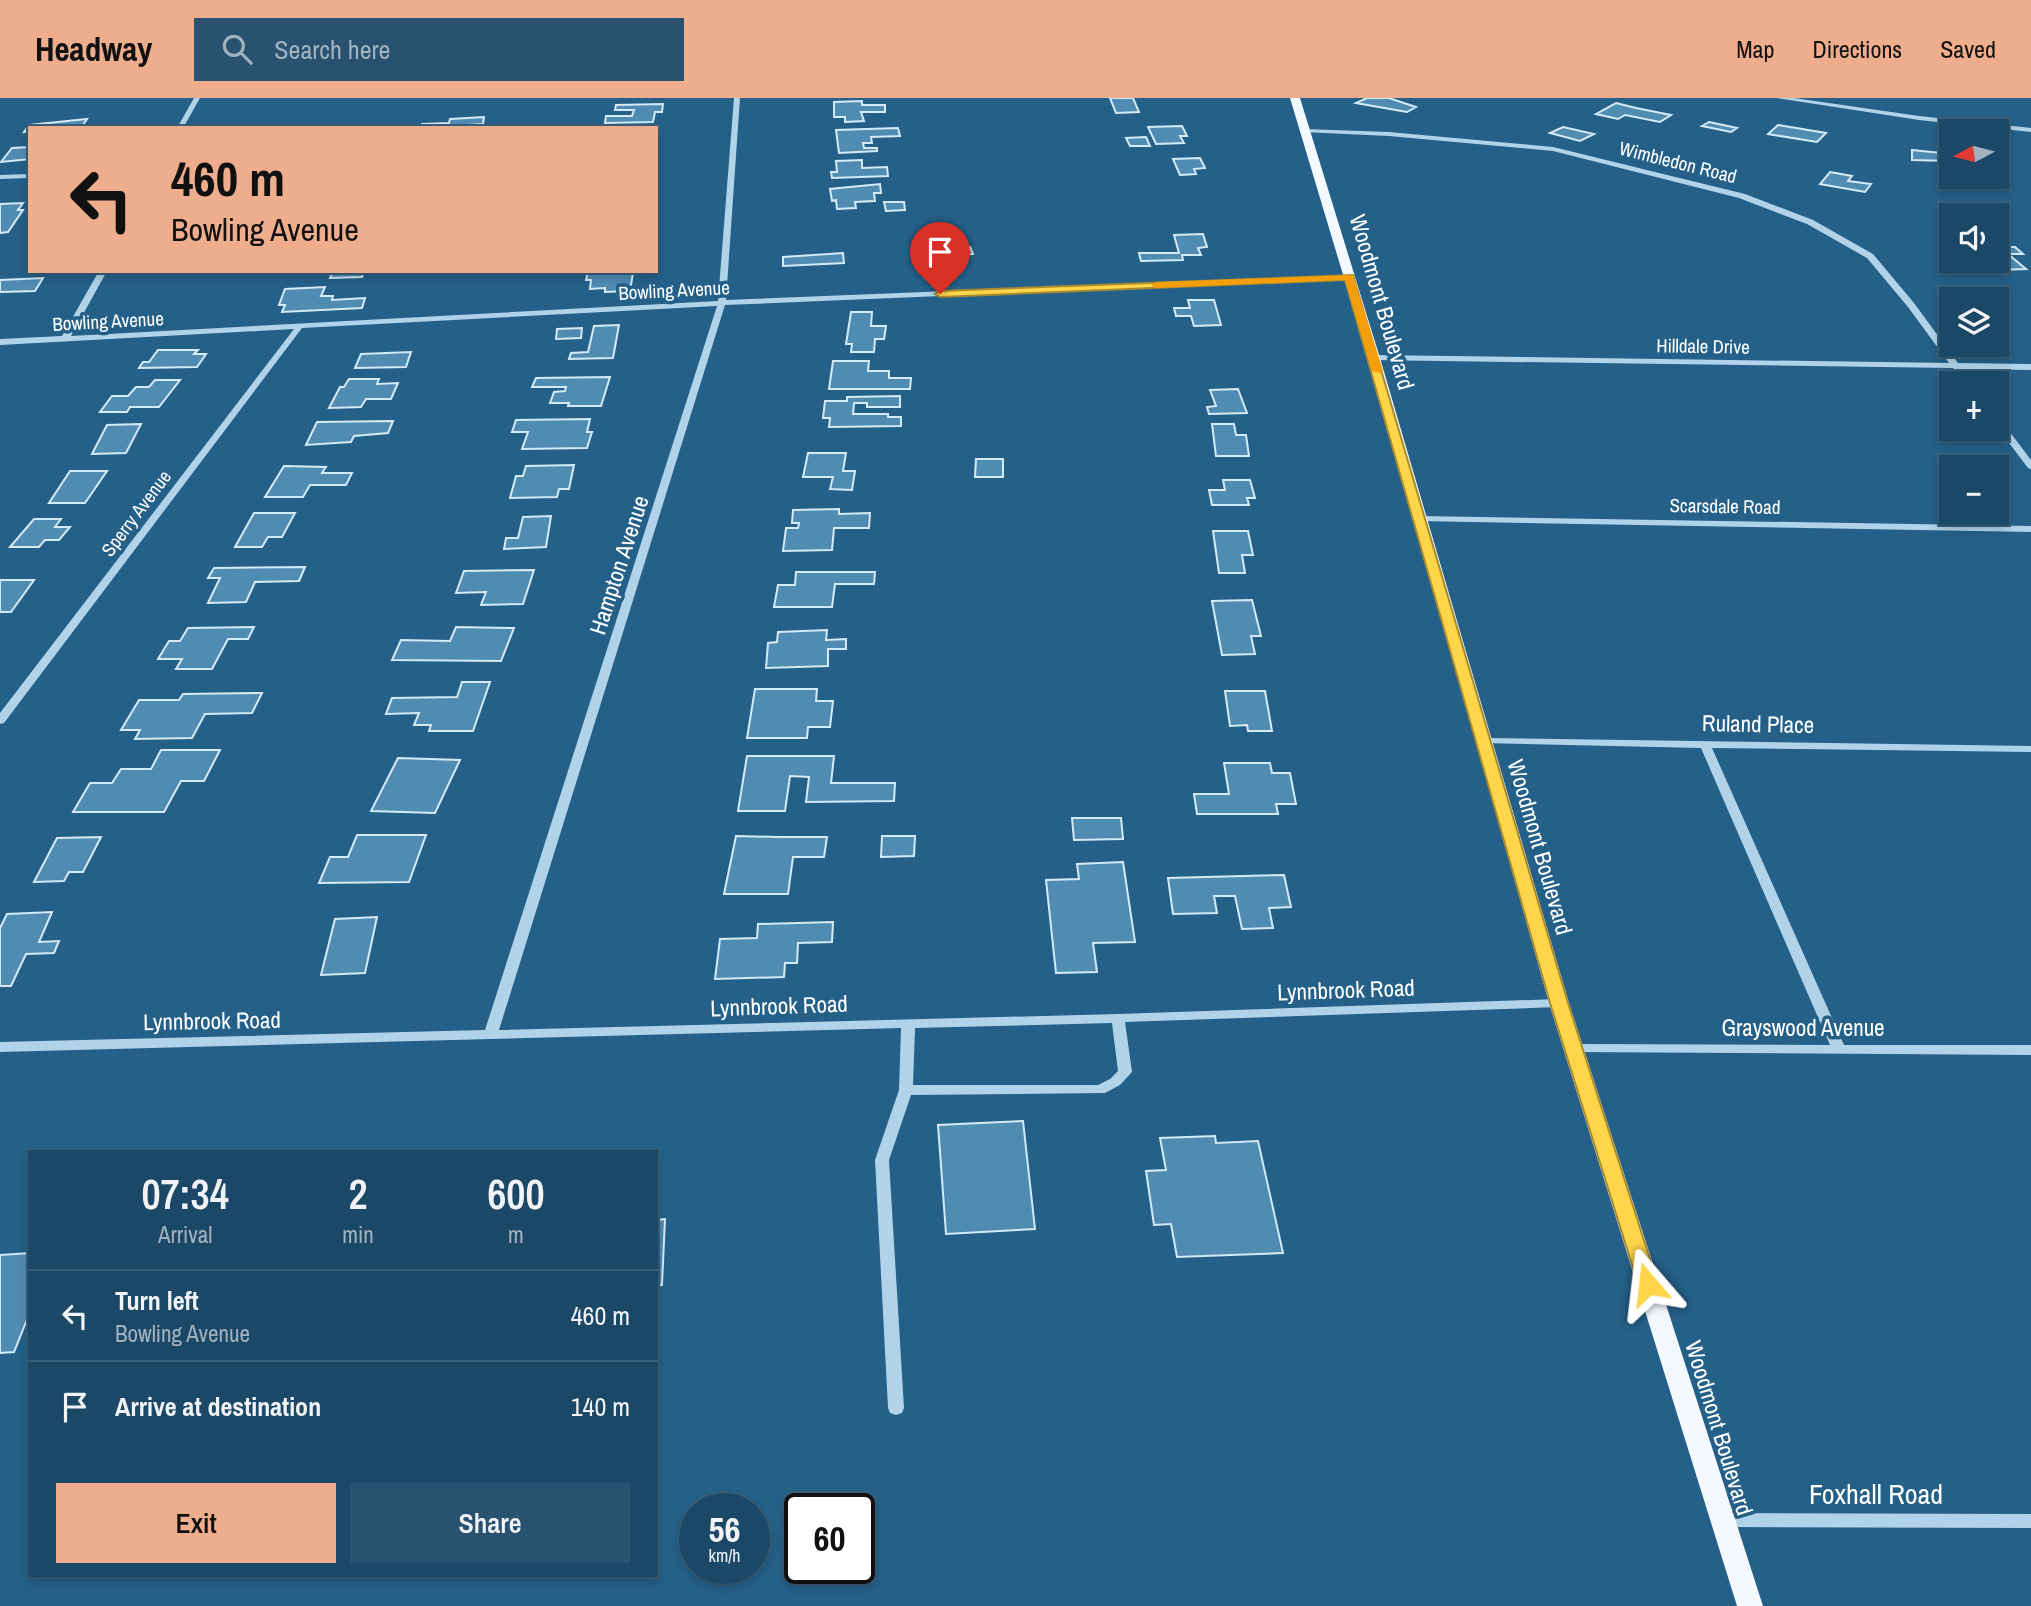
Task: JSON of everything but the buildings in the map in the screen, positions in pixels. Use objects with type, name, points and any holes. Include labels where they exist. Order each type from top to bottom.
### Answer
[{"type":"main road","name":"Woodmont Boulevard","points":[[1295,98],[1374,358],[1559,1003],[1751,1606]]},
{"type":"street","points":[[181,126],[197,98]]},
{"type":"street","name":"Hampton Avenue","points":[[490,1035],[722,303],[737,98]]},
{"type":"street","points":[[1780,98],[1919,118],[2031,130]]},
{"type":"street","name":"Wimbledon Road","points":[[1305,131],[1389,134],[1553,149],[1742,196],[1810,222],[1870,256],[1911,304],[1959,371]]},
{"type":"street","points":[[0,177],[28,176]]},
{"type":"street","points":[[65,339],[102,273]]},
{"type":"street","name":"Bowling Avenue","points":[[0,342],[722,303],[1349,277]]},
{"type":"street","name":"Sperry Avenue","points":[[0,721],[299,327]]},
{"type":"street","name":"Hilldale Drive","points":[[1374,358],[2031,366]]},
{"type":"street","points":[[2009,437],[2031,466]]},
{"type":"street","name":"Scarsdale Road","points":[[1419,519],[2031,529]]},
{"type":"street","name":"Ruland Place","points":[[1485,741],[2031,749]]},
{"type":"street","points":[[1705,744],[1839,1049]]},
{"type":"street","name":"Lynnbrook Road","points":[[0,1047],[908,1024],[1559,1003]]},
{"type":"street","points":[[906,1090],[1100,1090],[1115,1082],[1125,1072],[1118,1018]]},
{"type":"street","points":[[896,1408],[883,1160],[906,1090],[908,1024]]},
{"type":"street","name":"Grayswood Avenue","points":[[1574,1049],[2031,1050]]},
{"type":"street","name":"Foxhall Road","points":[[1722,1520],[2031,1521]]},
{"type":"slow traffic","points":[[1156,285],[1349,277],[1378,371]]},
{"type":"route","points":[[940,294],[1349,277],[1559,1003],[1648,1284]]}]
